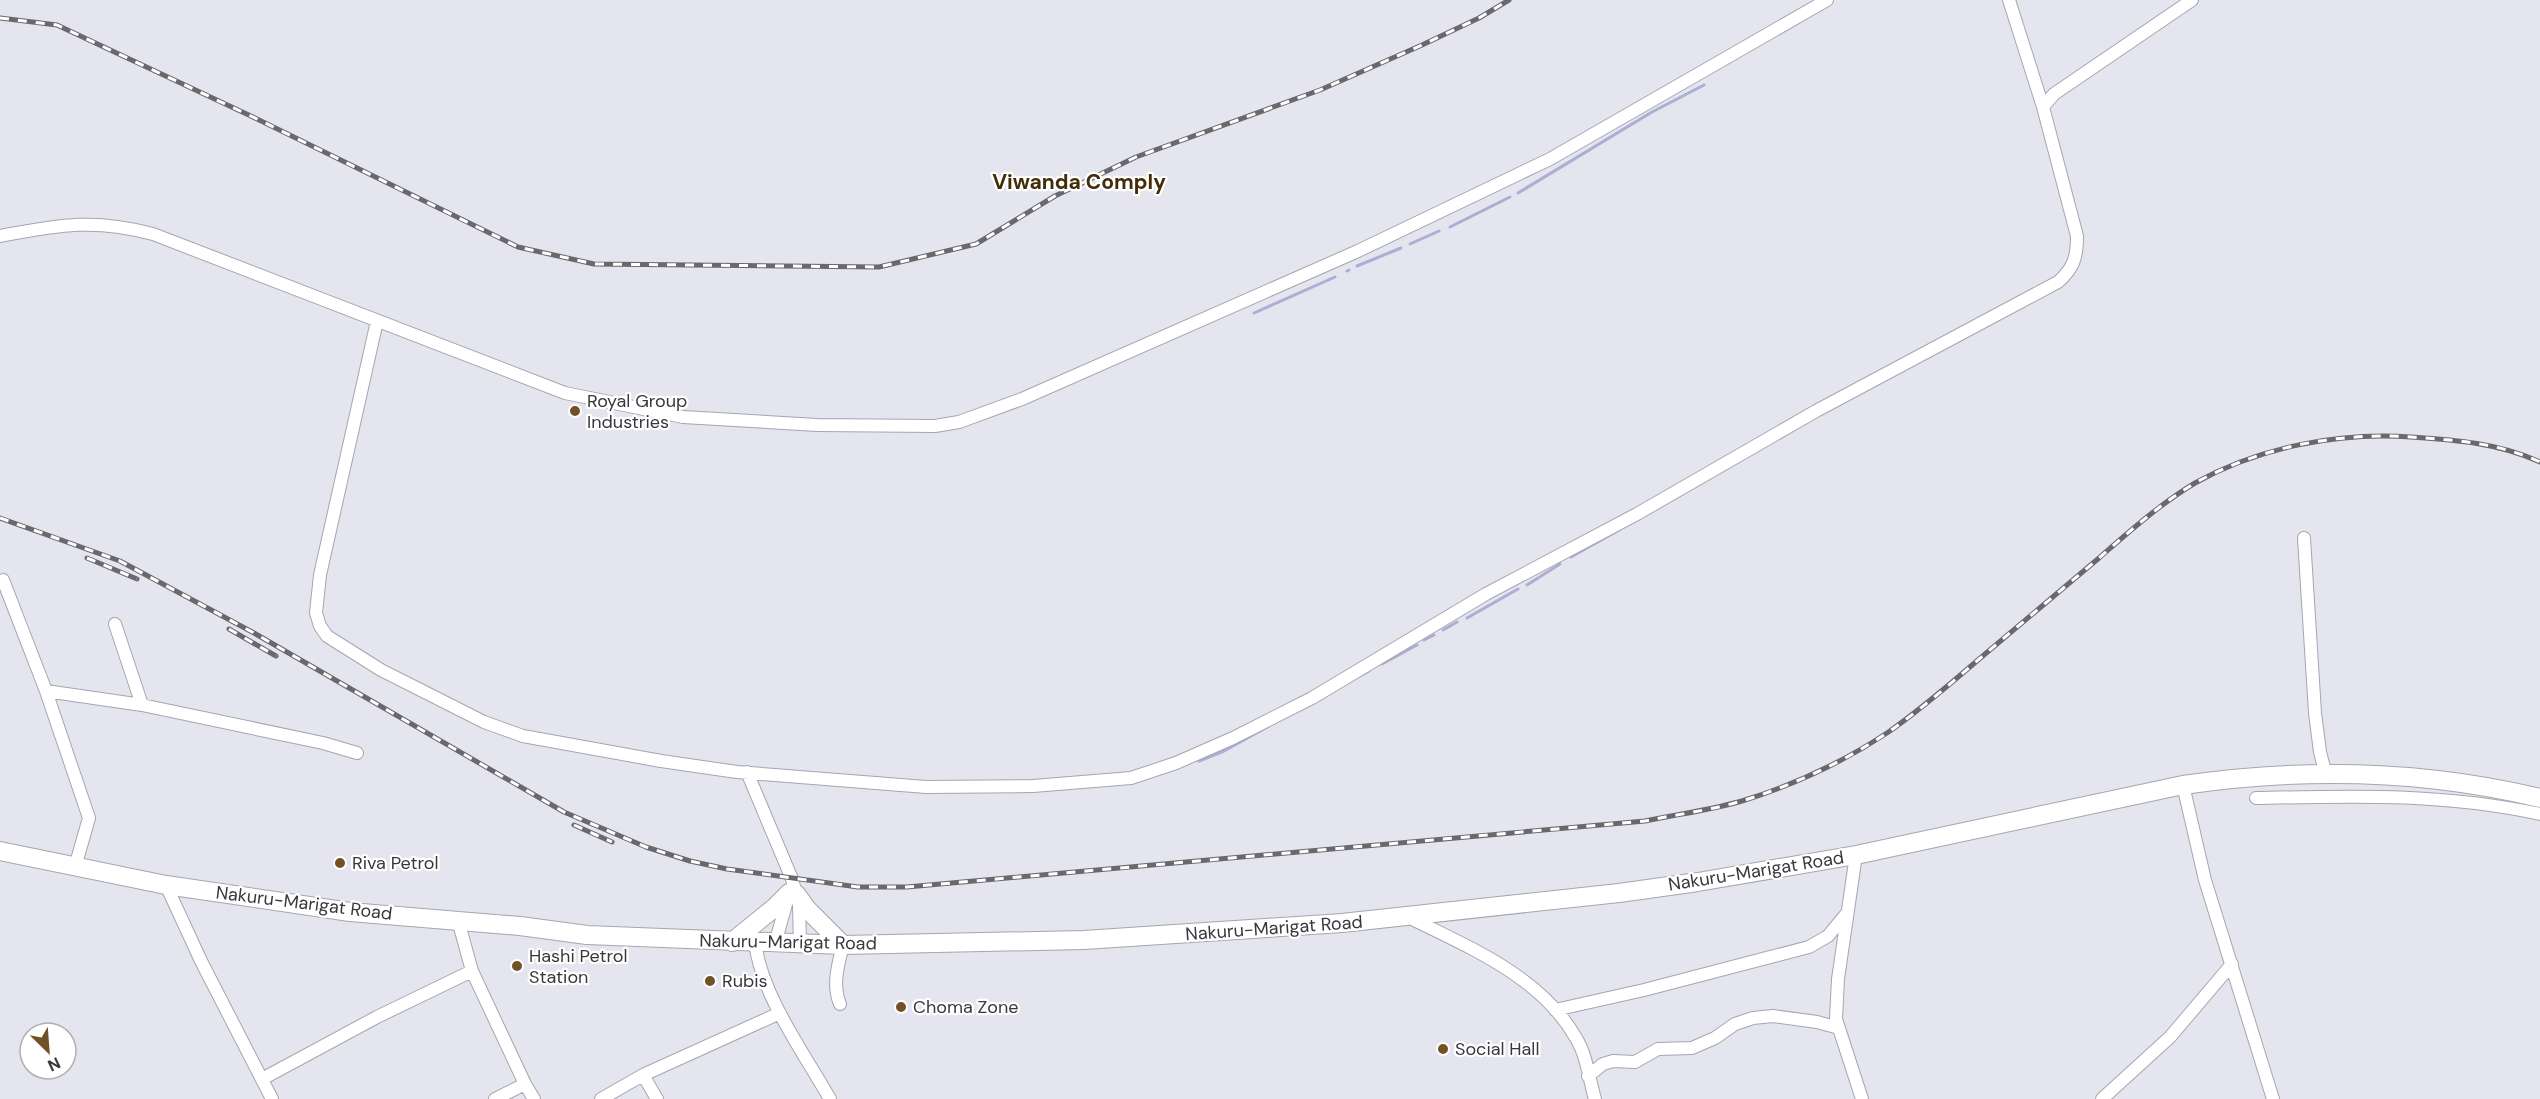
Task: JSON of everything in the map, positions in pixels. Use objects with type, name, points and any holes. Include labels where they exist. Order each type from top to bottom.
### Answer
[{"type":"main road","name":"Nakuru-Marigat Road","points":[[0,851],[166,885],[350,912],[458,920],[587,935],[843,945],[1084,940],[1319,925],[1630,892],[1856,855],[2183,786],[2232,778],[2372,775],[2440,780],[2499,788],[2540,798]]},
{"type":"main road","points":[[732,942],[793,891],[807,909],[843,945]]},
{"type":"street","points":[[0,236],[62,224],[94,223],[153,234],[565,393],[683,417],[909,427],[959,422],[1022,399],[1358,251],[1550,159],[1827,0]]},
{"type":"street","points":[[376,321],[345,472],[320,575],[316,613],[324,633],[381,670],[484,722],[523,736],[662,762],[747,772],[948,787],[1033,786],[1131,778],[1176,763],[1233,738],[1312,698],[1486,594],[1637,514],[1816,411],[2058,282],[2070,271],[2077,255],[2077,236],[2043,107],[2009,0]]},
{"type":"street","points":[[2043,107],[2054,94],[2192,0]]},
{"type":"street","points":[[2304,538],[2315,713],[2320,752],[2326,775]]},
{"type":"street","points":[[3,580],[46,691],[89,818],[75,867]]},
{"type":"street","points":[[115,624],[142,705]]},
{"type":"street","points":[[46,691],[142,705],[323,743],[357,753]]},
{"type":"street","points":[[747,772],[793,891],[800,917],[800,944]]},
{"type":"street","points":[[2183,786],[2205,880],[2273,1099]]},
{"type":"street","points":[[2256,798],[2347,796],[2437,798],[2540,814]]},
{"type":"street","points":[[1856,855],[1838,980],[1836,1019],[1862,1099]]},
{"type":"street","points":[[166,885],[201,961],[272,1099]]},
{"type":"street","points":[[775,944],[793,891]]},
{"type":"street","points":[[1555,1010],[1644,990],[1809,947],[1828,936],[1848,913]]},
{"type":"street","points":[[1408,917],[1505,968],[1555,1010],[1576,1037],[1582,1051],[1594,1099]]},
{"type":"street","points":[[458,920],[472,971],[534,1099]]},
{"type":"street","points":[[754,942],[756,958],[780,1013],[830,1099]]},
{"type":"street","points":[[840,1004],[836,994],[843,945]]},
{"type":"street","points":[[2102,1099],[2170,1037],[2232,964]]},
{"type":"street","points":[[262,1079],[377,1017],[472,971]]},
{"type":"street","points":[[601,1099],[643,1075],[780,1013]]},
{"type":"street","points":[[1588,1076],[1603,1064],[1613,1061],[1630,1064],[1658,1049],[1692,1048],[1715,1038],[1735,1024],[1753,1018],[1773,1017],[1817,1022],[1839,1028]]},
{"type":"street","points":[[643,1075],[657,1099]]},
{"type":"street","points":[[495,1099],[525,1084]]},
{"type":"waterway","points":[[1518,193],[1652,112],[1704,85]]},
{"type":"waterway","points":[[1450,227],[1510,197]]},
{"type":"waterway","points":[[1410,244],[1439,231]]},
{"type":"waterway","points":[[1357,266],[1401,248]]},
{"type":"waterway","points":[[1254,313],[1335,277]]},
{"type":"waterway","points":[[1571,557],[1619,530]]},
{"type":"waterway","points":[[1527,585],[1560,564]]},
{"type":"waterway","points":[[1467,618],[1518,589]]},
{"type":"waterway","points":[[1443,630],[1457,622]]},
{"type":"waterway","points":[[1424,640],[1434,635]]},
{"type":"waterway","points":[[1382,664],[1417,645]]},
{"type":"waterway","points":[[1360,676],[1369,671]]},
{"type":"waterway","points":[[1199,761],[1224,751],[1269,726]]},
{"type":"railway","points":[[0,18],[57,25],[253,117],[518,247],[594,264],[879,267],[976,244],[1055,196],[1136,157],[1320,90],[1479,18],[1509,0]]},
{"type":"railway","points":[[0,518],[120,561],[254,633],[564,812],[646,847],[690,861],[727,869],[858,887],[907,887],[1645,821],[1733,803],[1783,787],[1819,771],[1887,733],[1945,688],[2157,509],[2182,491],[2220,470],[2273,451],[2300,445],[2328,440],[2383,436],[2477,443],[2509,450],[2540,462]]},
{"type":"railway","points":[[87,558],[137,579]]},
{"type":"railway","points":[[229,629],[276,656]]},
{"type":"railway","points":[[574,825],[612,842]]},
{"type":"place","name":"Royal Group Industries","points":[[575,411]]},
{"type":"place","name":"Riva Petrol","points":[[340,863]]},
{"type":"place","name":"Hashi Petrol Station","points":[[517,966]]},
{"type":"place","name":"Rubis","points":[[710,981]]},
{"type":"place","name":"Choma Zone","points":[[901,1007]]},
{"type":"place","name":"Social Hall","points":[[1443,1049]]},
{"type":"district","name":"Viwanda Comply","points":[[1079,182]]}]
